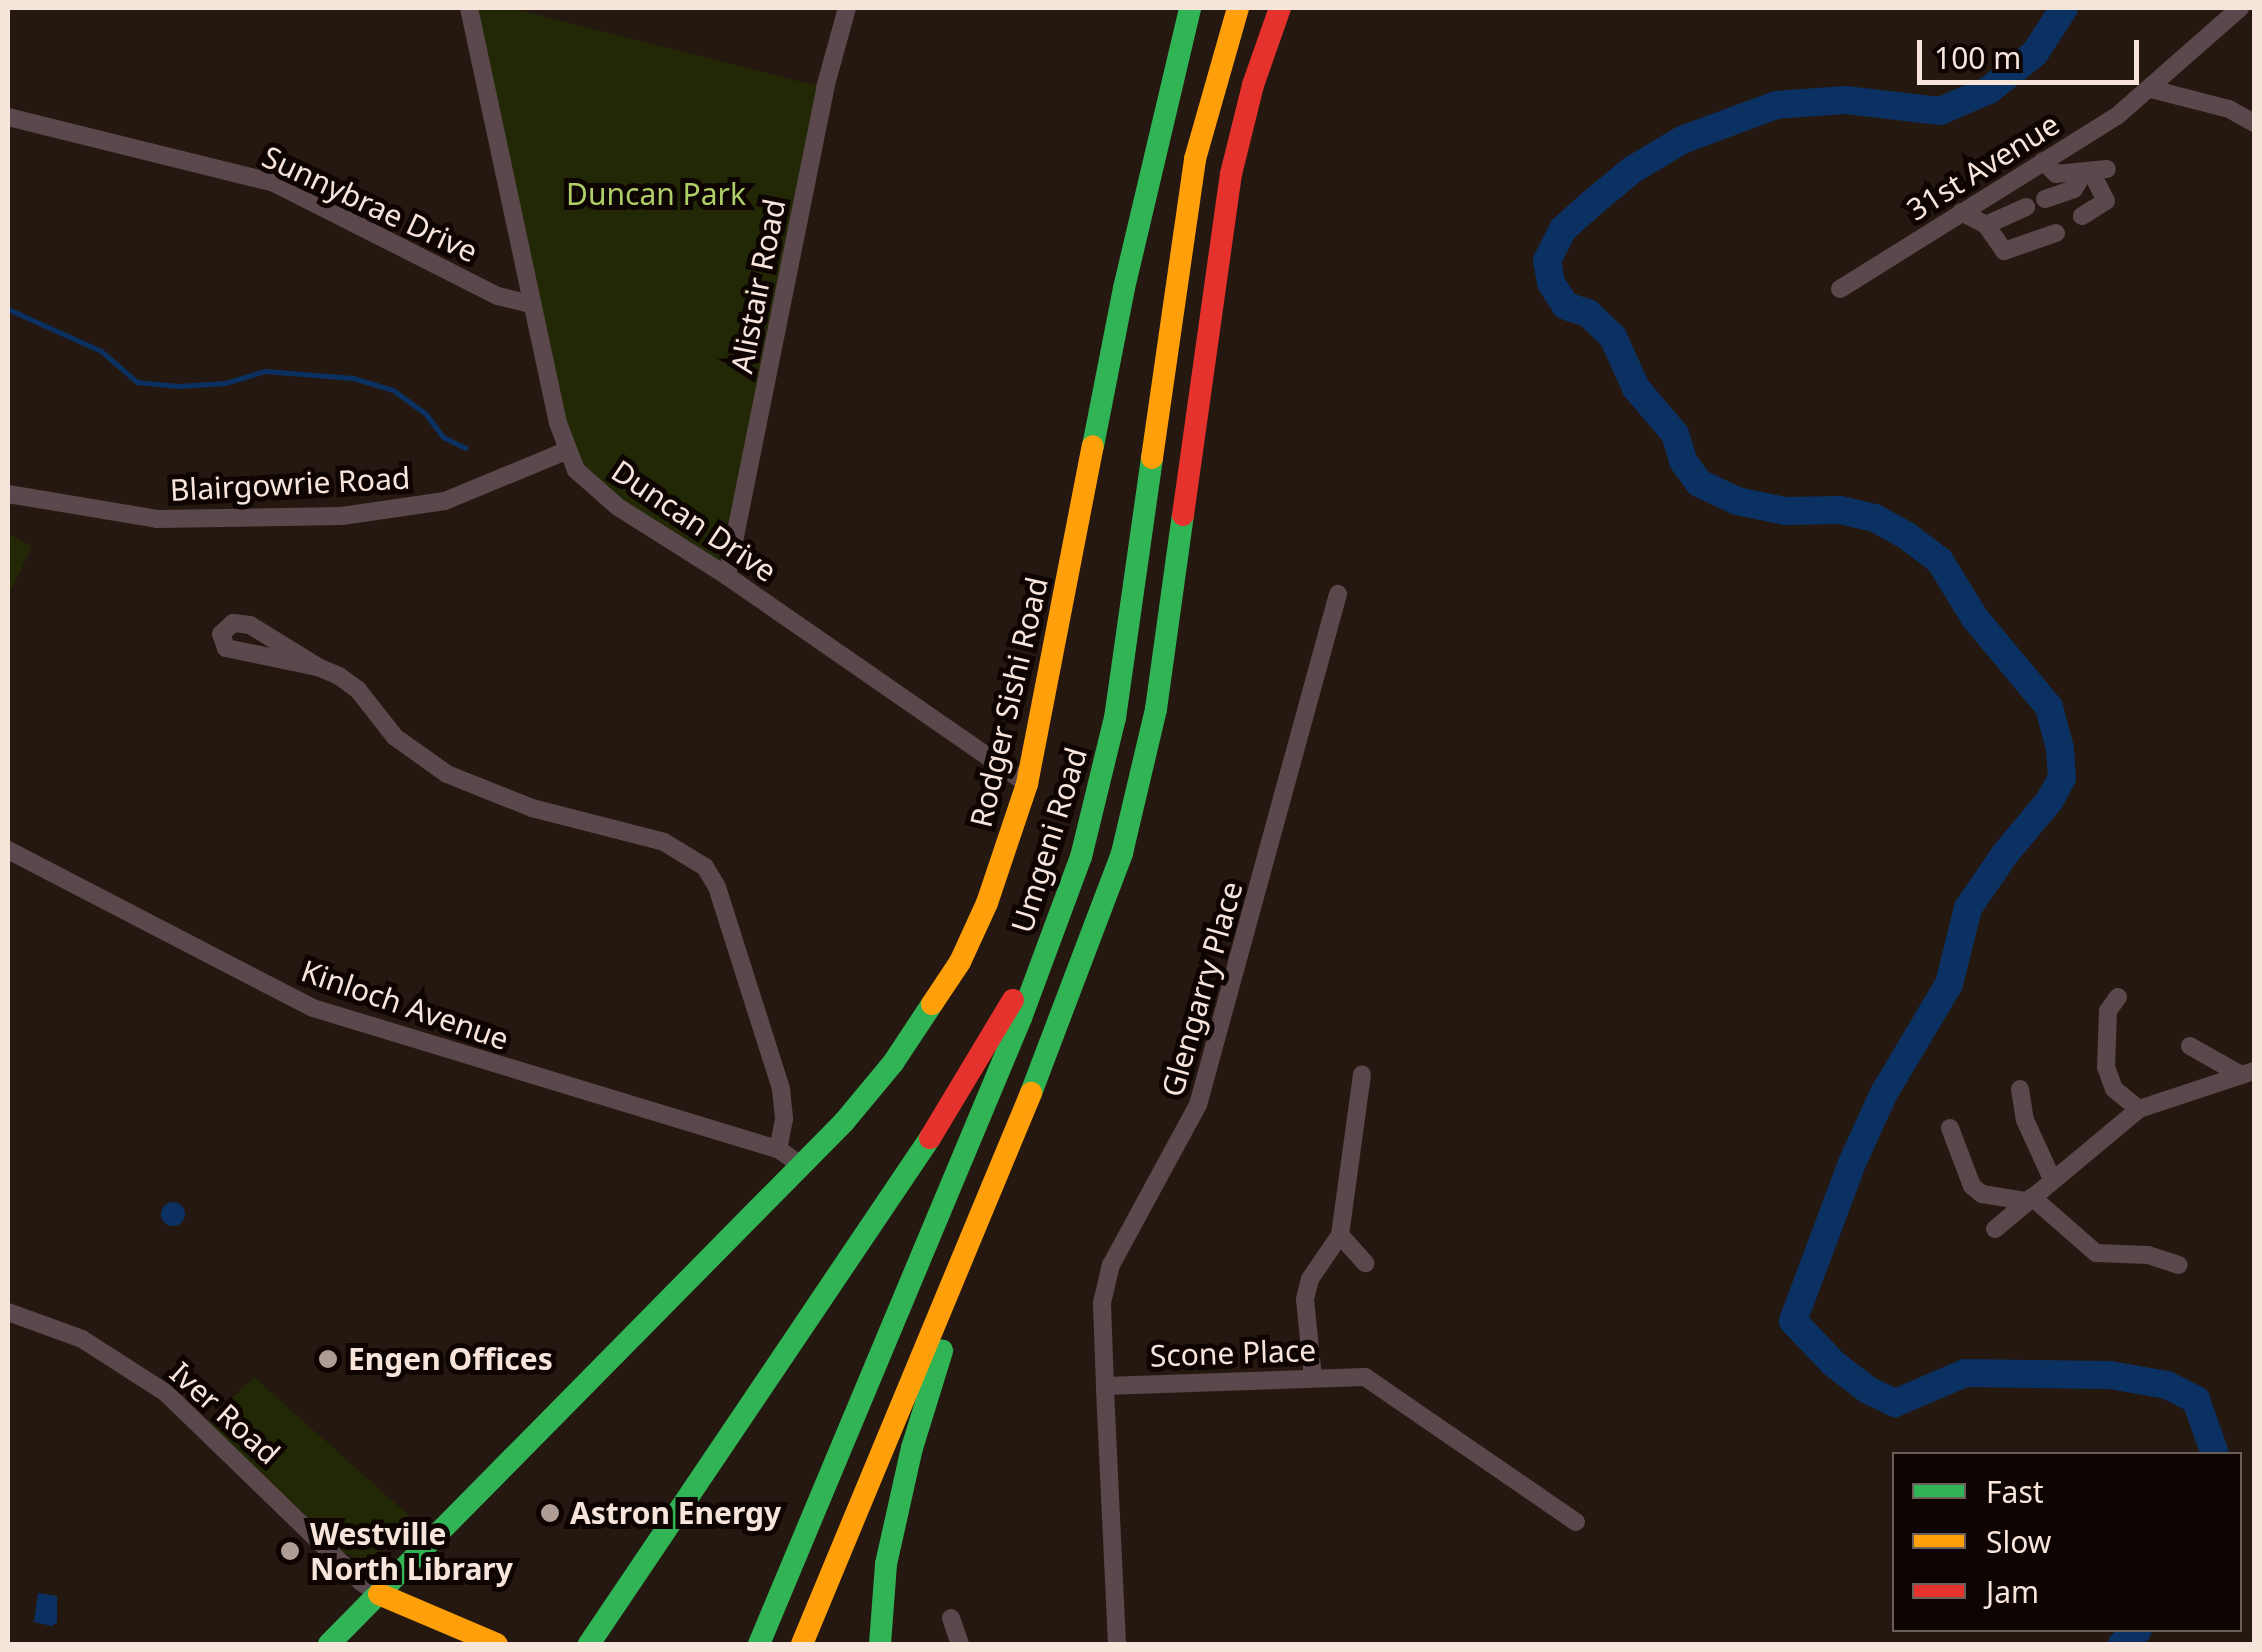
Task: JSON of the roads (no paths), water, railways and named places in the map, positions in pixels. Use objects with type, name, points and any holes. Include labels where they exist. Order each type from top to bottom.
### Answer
[{"type":"main road","name":"Rodger Sishi Road","points":[[330,1644],[802,1166],[894,1064],[960,962],[987,903],[1026,784],[1135,235],[1190,8]]},
{"type":"main road","name":"Umgeni Road","points":[[759,1644],[1057,924],[1085,840],[1115,718],[1194,159],[1238,8]]},
{"type":"main road","points":[[802,1644],[1095,933],[1141,780],[1170,611],[1232,174],[1253,84],[1280,8]]},
{"type":"main road","points":[[589,1644],[607,1612],[910,1172],[1057,924]]},
{"type":"main road","points":[[880,1644],[886,1564],[912,1448],[955,1305],[1026,1107]]},
{"type":"main road","points":[[380,1594],[498,1644]]},
{"type":"street","name":"Duncan Drive","points":[[468,8],[531,304],[566,451],[576,470],[596,490],[1026,784]]},
{"type":"street","name":"Alistair Road","points":[[726,576],[825,88],[847,8]]},
{"type":"street","name":"31st Avenue","points":[[1840,290],[2151,90],[2240,8]]},
{"type":"street","points":[[2151,90],[2229,109],[2254,122]]},
{"type":"street","name":"Sunnybrae Drive","points":[[8,116],[274,184],[498,296],[531,304]]},
{"type":"street","points":[[2044,161],[2056,174],[2094,172]]},
{"type":"street","points":[[2045,199],[2074,188],[2094,172]]},
{"type":"street","points":[[2082,216],[2106,201],[2094,172]]},
{"type":"street","points":[[1986,225],[2026,207]]},
{"type":"street","points":[[1961,212],[1986,225],[2004,251],[2056,233]]},
{"type":"street","name":"Blairgowrie Road","points":[[8,494],[94,511],[188,520],[371,514],[473,492],[566,451]]},
{"type":"street","name":"Glengarry Place","points":[[1106,1386],[1105,1285],[1125,1235],[1178,1148],[1198,1105],[1338,594]]},
{"type":"street","points":[[318,667],[231,650],[220,642],[221,634],[233,623],[244,623],[350,683],[395,738],[446,774],[532,808],[664,842],[706,867],[717,888],[781,1088],[784,1118],[778,1148]]},
{"type":"street","name":"Kinloch Avenue","points":[[8,850],[313,1008],[778,1148],[802,1166]]},
{"type":"street","points":[[2118,997],[2108,1012],[2106,1067],[2114,1090],[2139,1108]]},
{"type":"street","points":[[2190,1046],[2248,1073]]},
{"type":"street","points":[[1995,1229],[2139,1108],[2248,1073]]},
{"type":"street","points":[[1313,1378],[1308,1287],[1340,1235],[1362,1075]]},
{"type":"street","points":[[2020,1089],[2025,1120],[2052,1179]]},
{"type":"street","points":[[1950,1128],[1972,1186],[1982,1194],[2029,1199],[2096,1253],[2112,1257],[2148,1255],[2178,1265]]},
{"type":"street","points":[[1340,1235],[1365,1262]]},
{"type":"street","name":"Iver Road","points":[[8,1312],[82,1339],[166,1393],[362,1582],[380,1594]]},
{"type":"street","name":"Scone Place","points":[[1106,1386],[1356,1376],[1374,1380],[1576,1522]]},
{"type":"street","points":[[1106,1386],[1117,1644]]},
{"type":"street","points":[[952,1618],[960,1644]]},
{"type":"water","points":[[173,1202],[185,1214],[173,1226],[161,1214]]},
{"type":"water","points":[[38,1593],[57,1596],[57,1622],[52,1626],[34,1622]]},
{"type":"waterway","points":[[2064,8],[2035,53],[1989,90],[1940,111],[1845,100],[1776,105],[1682,140],[1632,170],[1592,203],[1563,229],[1547,260],[1551,283],[1566,306],[1588,313],[1613,337],[1636,388],[1675,434],[1683,461],[1699,483],[1737,501],[1785,511],[1840,510],[1875,518],[1907,536],[1940,561],[1974,617],[2049,707],[2060,749],[2062,778],[2050,800],[2005,854],[1968,908],[1949,984],[1884,1093],[1852,1163],[1793,1321],[1834,1364],[1868,1390],[1895,1403],[1965,1373],[2110,1375],[2167,1385],[2196,1400],[2214,1452]]},
{"type":"waterway","points":[[8,309],[101,351],[137,382],[178,386],[225,383],[265,371],[353,378],[393,390],[425,413],[443,437],[466,448]]},
{"type":"waterway","points":[[2122,1644],[2136,1632]]},
{"type":"place","name":"Engen Offices","points":[[328,1359]]},
{"type":"place","name":"Astron Energy","points":[[550,1513]]},
{"type":"place","name":"Westville North Library","points":[[290,1551]]},
{"type":"park label","name":"Duncan Park","points":[[656,194]]}]
